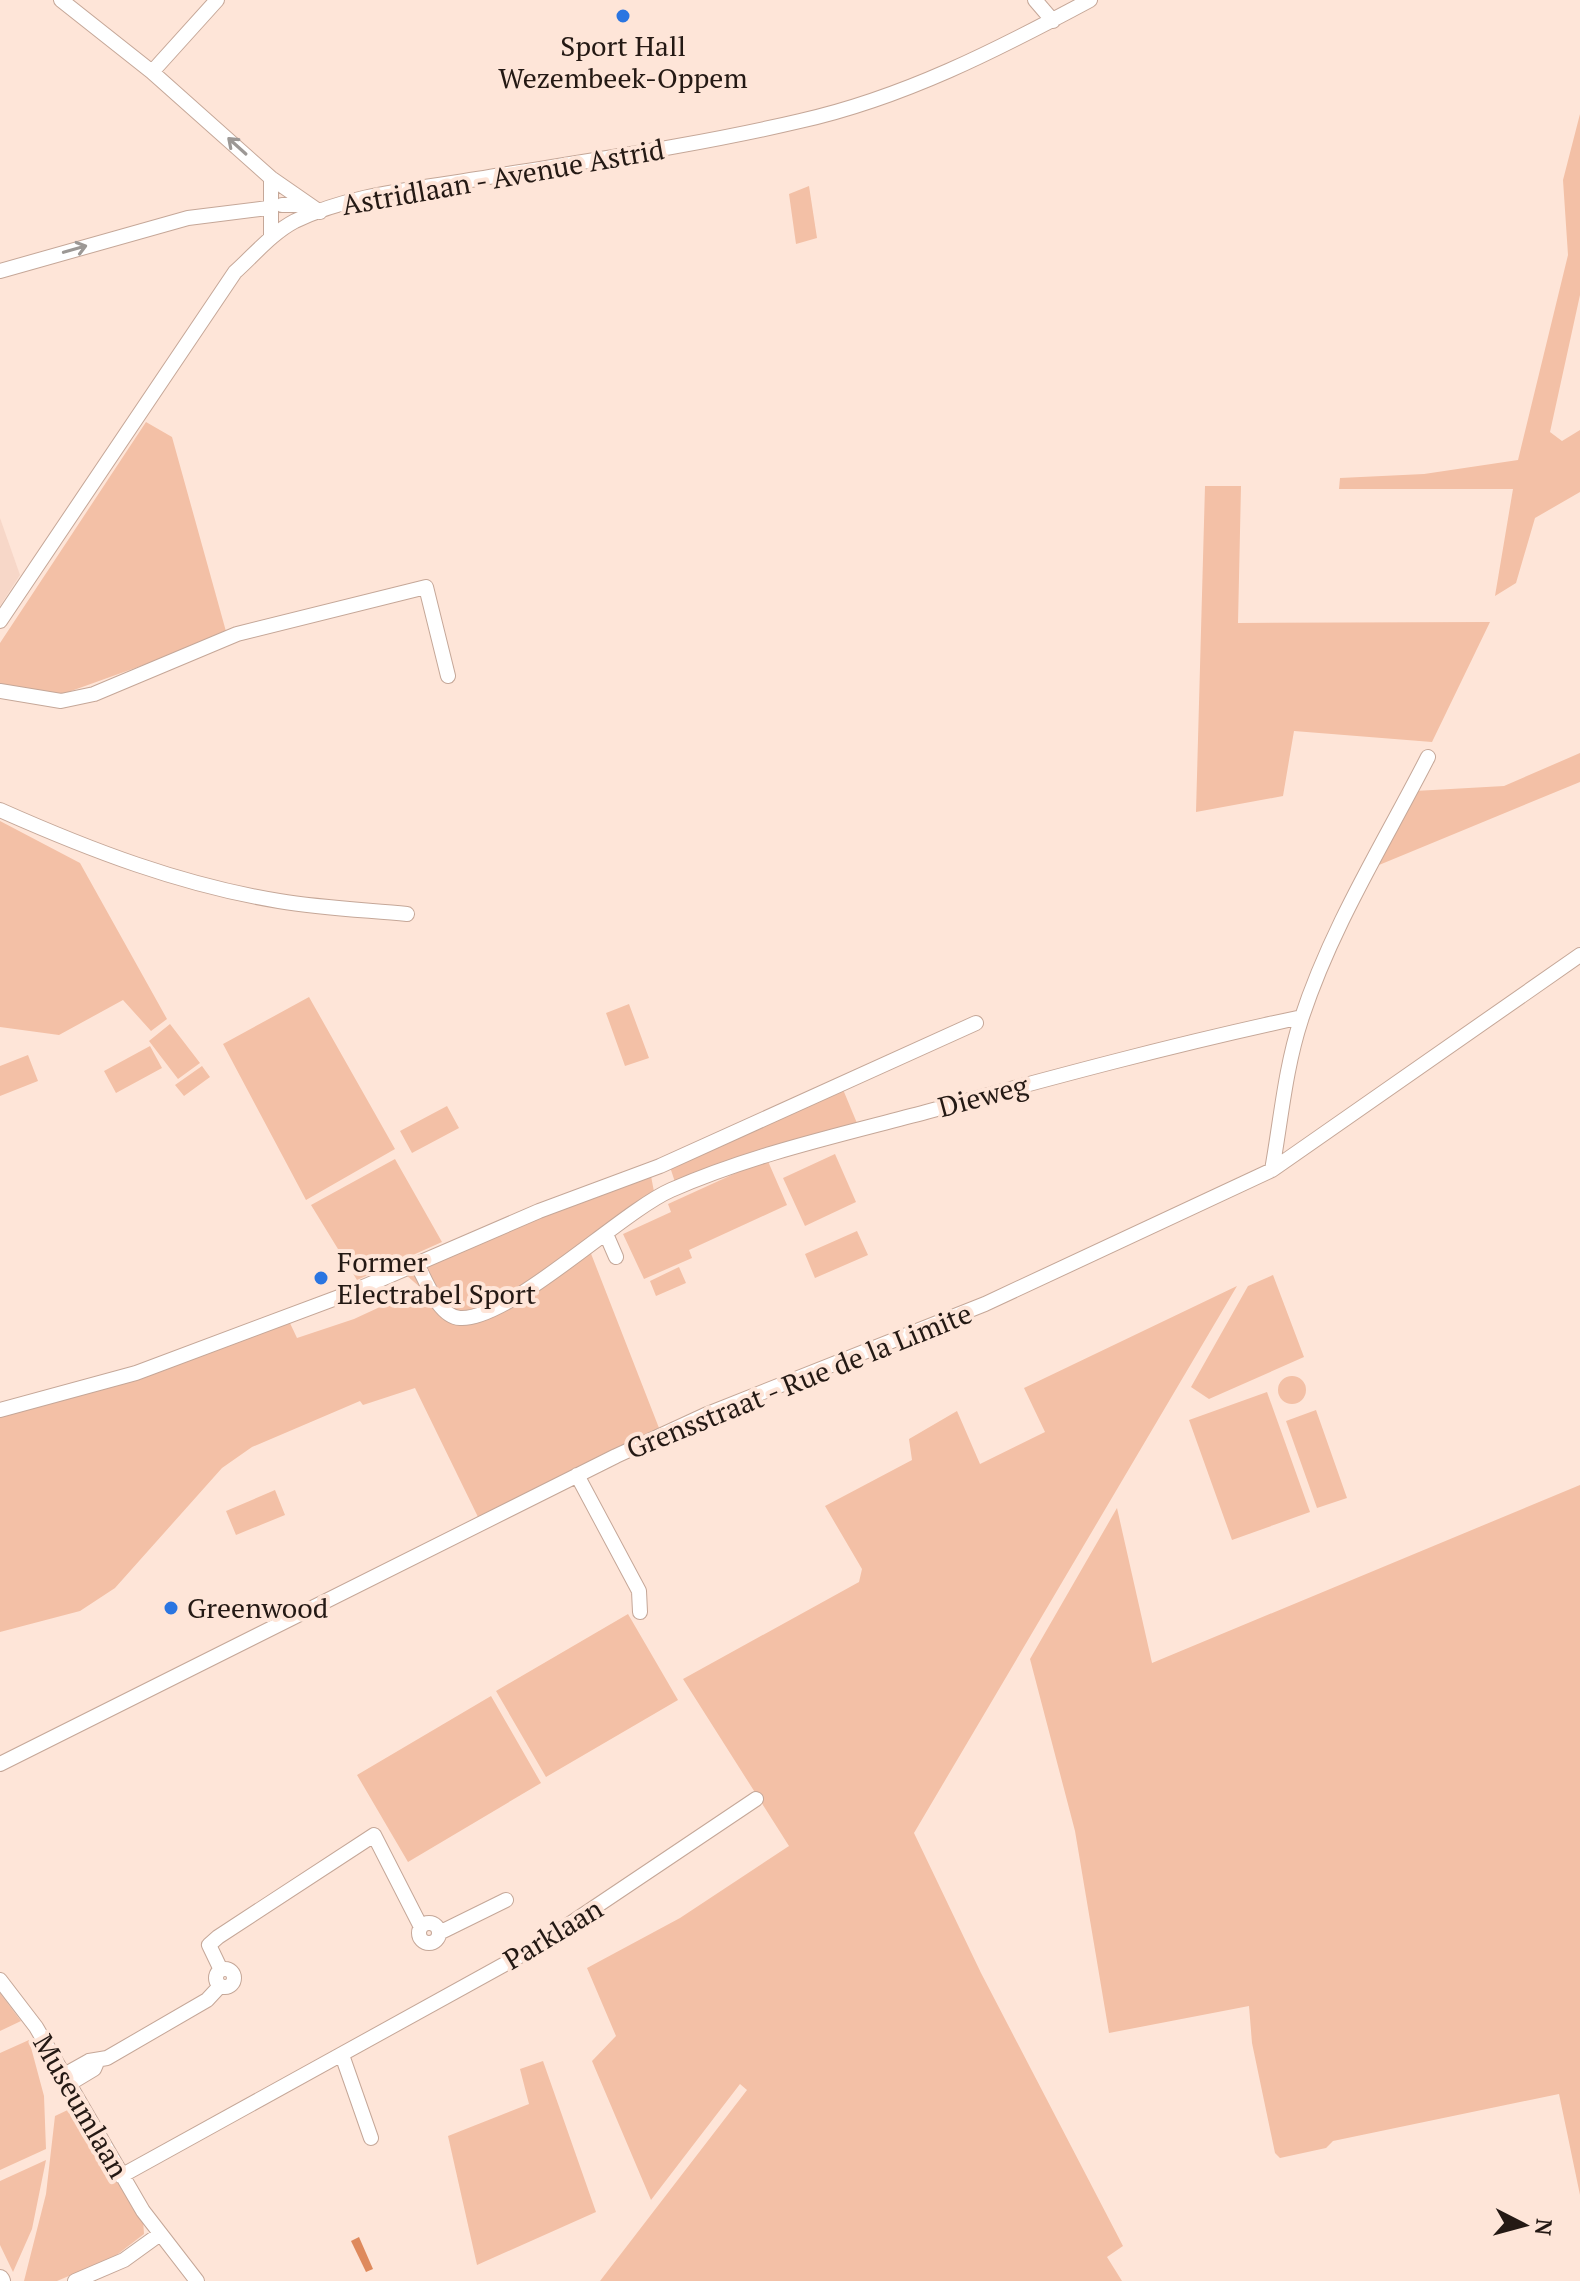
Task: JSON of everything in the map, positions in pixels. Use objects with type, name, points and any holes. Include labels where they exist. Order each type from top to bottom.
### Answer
[{"type":"street","points":[[61,0],[152,72],[271,178],[314,209]]},
{"type":"street","points":[[152,72],[217,0]]},
{"type":"street","points":[[1035,0],[1053,21]]},
{"type":"street","name":"Astridlaan - Avenue Astrid","points":[[0,621],[235,272],[271,237],[314,209],[800,122],[910,88],[1053,21],[1090,0]]},
{"type":"street","points":[[271,178],[275,207],[271,237]]},
{"type":"street","points":[[0,271],[188,218],[275,207],[314,209]]},
{"type":"street","points":[[0,691],[61,701],[94,694],[237,634],[426,587],[448,676]]},
{"type":"street","points":[[1272,1170],[1283,1093],[1302,1017],[1332,943],[1428,757]]},
{"type":"street","points":[[0,810],[116,859],[214,887],[296,903],[407,914]]},
{"type":"street","name":"Grensstraat - Rue de la Limite","points":[[0,1764],[577,1475],[705,1415],[985,1304],[1272,1170],[1577,957]]},
{"type":"street","name":"Dieweg","points":[[417,1264],[442,1309],[455,1317],[469,1318],[540,1280],[670,1191],[771,1152],[1077,1070],[1302,1017]]},
{"type":"street","points":[[0,1410],[99,1385],[184,1356],[417,1264],[539,1211],[660,1166],[976,1023]]},
{"type":"street","points":[[660,1166],[670,1191]]},
{"type":"street","points":[[606,1234],[616,1257]]},
{"type":"street","points":[[577,1475],[639,1591],[640,1612]]},
{"type":"street","name":"Parklaan","points":[[121,2176],[569,1927],[756,1799]]},
{"type":"street","points":[[66,2080],[89,2061],[97,2062],[207,2000],[220,1986],[227,1987],[234,1980],[230,1971],[221,1970],[209,1951],[209,1945],[374,1835],[421,1927],[433,1924],[439,1933],[506,1900]]},
{"type":"street","name":"Museumlaan","points":[[0,1980],[24,2008],[121,2176],[160,2234],[197,2281]]},
{"type":"street","points":[[342,2055],[371,2138]]},
{"type":"street","points":[[75,2281],[124,2260],[160,2234]]},
{"type":"shaded area","points":[[1580,114],[1580,295],[1550,432],[1562,441],[1580,430],[1580,492],[1535,518],[1516,583],[1495,596],[1513,489],[1339,489],[1340,478],[1424,474],[1518,460],[1568,255],[1563,180]]},
{"type":"shaded area","points":[[809,186],[817,238],[796,244],[789,194]]},
{"type":"shaded area","points":[[146,422],[172,437],[227,635],[60,695],[0,687],[0,643]]},
{"type":"shaded area","points":[[1205,486],[1241,486],[1238,623],[1490,622],[1432,742],[1294,731],[1283,796],[1196,812]]},
{"type":"shaded area","points":[[0,518],[20,575],[0,606]]},
{"type":"shaded area","points":[[1580,753],[1580,782],[1379,865],[1415,791],[1504,786]]},
{"type":"shaded area","points":[[0,821],[80,863],[167,1019],[151,1031],[123,1000],[59,1035],[0,1027]]},
{"type":"shaded area","points":[[309,997],[395,1149],[306,1200],[223,1044]]},
{"type":"shaded area","points":[[629,1004],[649,1058],[625,1066],[606,1013]]},
{"type":"shaded area","points":[[170,1024],[200,1063],[178,1079],[149,1041]]},
{"type":"shaded area","points":[[150,1046],[162,1068],[116,1093],[104,1071]]},
{"type":"shaded area","points":[[28,1055],[38,1081],[0,1096],[0,1066]]},
{"type":"shaded area","points":[[202,1066],[210,1077],[184,1096],[175,1085]]},
{"type":"shaded area","points":[[842,1087],[859,1128],[744,1155],[675,1182],[670,1167]]},
{"type":"shaded area","points":[[447,1106],[459,1128],[412,1153],[400,1131]]},
{"type":"shaded area","points":[[835,1154],[856,1202],[805,1226],[783,1178]]},
{"type":"shaded area","points":[[395,1159],[442,1242],[357,1280],[311,1205]]},
{"type":"shaded area","points":[[767,1159],[787,1205],[689,1250],[692,1258],[644,1279],[623,1234],[671,1212],[668,1204]]},
{"type":"shaded area","points":[[651,1176],[656,1202],[590,1251],[659,1428],[478,1517],[415,1388],[363,1405],[360,1401],[252,1447],[222,1468],[115,1588],[80,1611],[0,1632],[0,1415],[289,1321],[297,1338],[354,1319],[421,1288],[406,1275],[542,1216]]},
{"type":"shaded area","points":[[857,1231],[868,1255],[815,1278],[805,1254]]},
{"type":"shaded area","points":[[679,1267],[686,1283],[656,1296],[650,1281]]},
{"type":"shaded area","points":[[1273,1275],[1304,1357],[1209,1399],[1191,1387],[1248,1286]]},
{"type":"shaded area","points":[[1237,1286],[914,1833],[981,1973],[1123,2246],[1107,2257],[1122,2281],[600,2281],[747,2090],[740,2084],[651,2200],[592,2061],[616,2036],[587,1968],[680,1918],[789,1846],[683,1679],[859,1582],[862,1569],[825,1506],[912,1460],[909,1439],[957,1411],[980,1464],[1045,1432],[1024,1388]]},
{"type":"shaded area","points":[[1292,1376],[1302,1380],[1306,1390],[1302,1400],[1292,1404],[1282,1400],[1278,1390],[1282,1380]]},
{"type":"shaded area","points":[[1267,1392],[1310,1512],[1232,1540],[1189,1420]]},
{"type":"shaded area","points":[[1316,1410],[1347,1498],[1317,1508],[1286,1421]]},
{"type":"shaded area","points":[[1580,1485],[1580,2195],[1559,2094],[1333,2141],[1326,2148],[1280,2158],[1275,2153],[1252,2043],[1249,2006],[1109,2033],[1075,1831],[1030,1659],[1117,1508],[1152,1663]]},
{"type":"shaded area","points":[[275,1490],[285,1515],[236,1535],[226,1511]]},
{"type":"shaded area","points":[[628,1614],[678,1700],[546,1777],[496,1691]]},
{"type":"shaded area","points":[[491,1696],[541,1783],[408,1862],[357,1775]]},
{"type":"shaded area","points":[[0,1993],[21,2021],[0,2031]]},
{"type":"shaded area","points":[[29,2040],[44,2096],[46,2149],[0,2170],[0,2053]]},
{"type":"shaded area","points":[[543,2061],[596,2212],[477,2265],[448,2136],[529,2104],[520,2069]]},
{"type":"shaded area","points":[[74,2107],[143,2219],[144,2234],[114,2257],[57,2281],[24,2281],[46,2194],[55,2116]]},
{"type":"shaded area","points":[[46,2160],[32,2229],[13,2272],[0,2245],[0,2181]]},
{"type":"shaded area","points":[[359,2237],[373,2269],[366,2272],[351,2241]]},
{"type":"place","name":"Sport Hall Wezembeek-Oppem","points":[[623,16]]},
{"type":"place","name":"Former Electrabel Sport","points":[[321,1278]]},
{"type":"place","name":"Greenwood","points":[[171,1608]]}]
